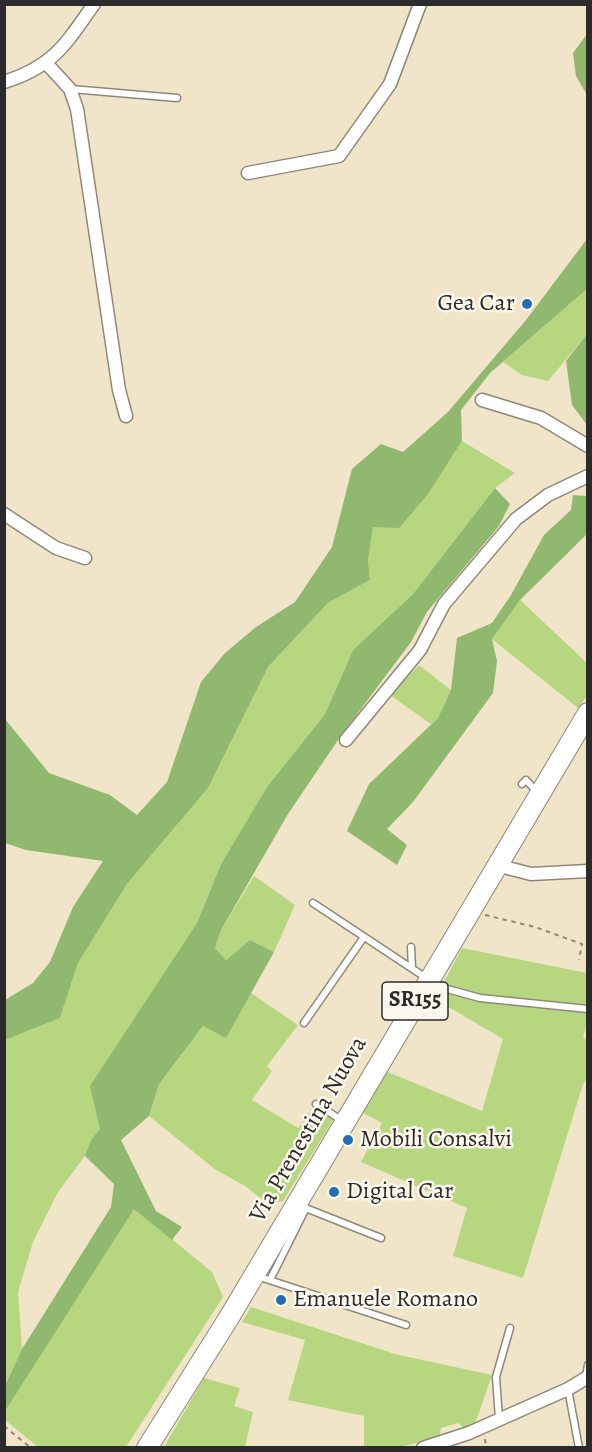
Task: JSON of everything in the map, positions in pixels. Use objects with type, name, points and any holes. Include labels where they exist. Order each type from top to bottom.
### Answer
[{"type":"main road","name":"Via Prenestina Nuova","points":[[147,1448],[262,1277],[420,974],[468,912],[496,865],[529,783],[588,713]]},
{"type":"street","points":[[4,82],[47,64],[66,44],[94,4]]},
{"type":"street","points":[[248,173],[339,156],[390,84],[420,4]]},
{"type":"street","points":[[47,64],[70,89],[77,109],[119,390],[126,416]]},
{"type":"street","points":[[482,400],[541,418],[588,446]]},
{"type":"street","points":[[346,740],[420,650],[444,604],[516,519],[548,495],[588,476]]},
{"type":"street","points":[[4,514],[56,548],[85,558]]},
{"type":"street","points":[[496,865],[531,874],[588,871]]},
{"type":"street","points":[[423,1448],[469,1433],[568,1389],[587,1373]]},
{"type":"lane","points":[[70,89],[177,98]]},
{"type":"lane","points":[[313,903],[440,987],[469,996],[588,1009]]},
{"type":"lane","points":[[304,1023],[364,937]]},
{"type":"lane","points":[[411,947],[420,974]]},
{"type":"lane","points":[[316,1104],[343,1122]]},
{"type":"lane","points":[[300,1206],[381,1238]]},
{"type":"lane","points":[[262,1277],[406,1325]]},
{"type":"lane","points":[[500,1419],[496,1377],[510,1328]]},
{"type":"lane","points":[[568,1389],[579,1448]]},
{"type":"path","points":[[468,912],[536,927],[582,944],[579,960]]},
{"type":"path","points":[[4,1426],[31,1448]]},
{"type":"green space","points":[[587,34],[587,95],[576,76],[573,53]]},
{"type":"green space","points":[[587,239],[587,289],[490,373],[461,410],[462,441],[428,494],[399,528],[373,527],[368,560],[370,580],[328,603],[268,667],[208,788],[127,884],[78,963],[60,1018],[5,1040],[5,1000],[33,983],[50,962],[73,907],[103,861],[26,850],[5,843],[5,719],[49,773],[110,795],[137,815],[167,782],[201,682],[225,653],[256,627],[295,602],[332,547],[352,469],[381,444],[403,452],[448,412],[526,320]]},
{"type":"green space","points":[[587,289],[587,334],[548,381],[522,375],[503,362]]},
{"type":"green space","points":[[587,334],[587,425],[572,405],[566,361]]},
{"type":"green space","points":[[462,441],[515,473],[495,488],[413,594],[353,650],[325,714],[267,787],[221,864],[197,923],[100,1129],[91,1140],[85,1156],[58,1192],[33,1242],[18,1292],[22,1349],[5,1386],[5,1040],[60,1018],[78,963],[127,884],[208,788],[268,667],[328,603],[370,580],[368,560],[373,527],[428,494]]},
{"type":"green space","points":[[495,488],[510,504],[499,526],[427,612],[411,642],[340,737],[288,814],[221,930],[215,948],[226,960],[250,940],[274,952],[226,1038],[203,1026],[159,1084],[149,1116],[121,1140],[156,1211],[182,1227],[172,1240],[134,1209],[5,1411],[5,1386],[22,1349],[111,1207],[114,1184],[85,1156],[91,1140],[100,1129],[90,1086],[197,923],[221,864],[267,787],[325,714],[353,650],[413,594]]},
{"type":"green space","points":[[573,495],[587,496],[587,534],[520,600],[492,639],[497,661],[493,693],[413,802],[387,829],[407,845],[397,865],[347,831],[369,784],[438,718],[451,690],[457,638],[492,623],[511,595],[544,535],[571,510]]},
{"type":"green space","points":[[520,600],[587,663],[587,696],[578,708],[492,639]]},
{"type":"green space","points":[[419,665],[451,690],[438,718],[431,724],[390,695]]},
{"type":"green space","points":[[254,876],[295,905],[274,952],[250,940],[226,960],[215,948],[221,930]]},
{"type":"green space","points":[[462,948],[587,973],[587,1022],[583,1038],[587,1040],[587,1078],[583,1084],[523,1278],[453,1256],[467,1208],[361,1162],[382,1123],[360,1111],[383,1070],[482,1111],[503,1039],[435,999]]},
{"type":"green space","points":[[251,993],[298,1025],[267,1066],[272,1071],[252,1100],[298,1128],[313,1108],[333,1120],[283,1201],[277,1202],[273,1208],[245,1186],[216,1170],[149,1116],[159,1084],[203,1026],[226,1037]]},
{"type":"green space","points":[[134,1208],[212,1272],[223,1297],[126,1447],[38,1447],[5,1420],[4,1411]]},
{"type":"green space","points":[[251,1307],[395,1354],[492,1375],[475,1424],[464,1428],[458,1423],[441,1428],[439,1437],[400,1447],[364,1447],[364,1416],[288,1400],[305,1340],[242,1322]]},
{"type":"green space","points":[[204,1378],[240,1388],[234,1406],[253,1412],[245,1447],[164,1447]]},
{"type":"place","name":"Gea Car","points":[[527,304]]},
{"type":"place","name":"Mobili Consalvi","points":[[348,1140]]},
{"type":"place","name":"Digital Car","points":[[334,1192]]},
{"type":"place","name":"Emanuele Romano","points":[[281,1300]]}]
